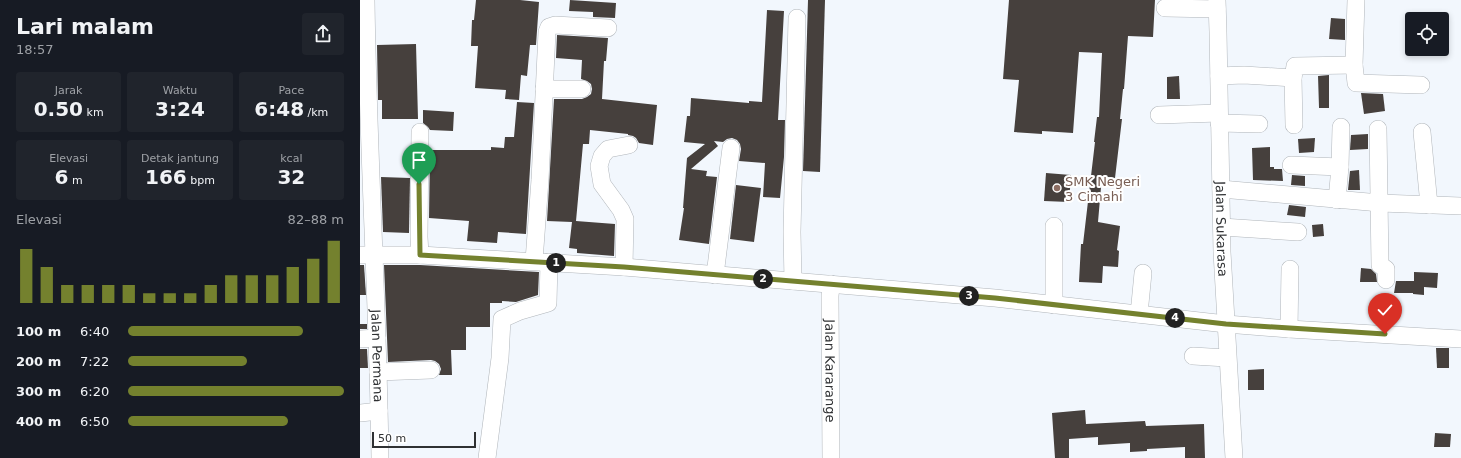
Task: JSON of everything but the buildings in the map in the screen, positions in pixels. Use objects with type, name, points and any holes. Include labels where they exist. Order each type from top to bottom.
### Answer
[{"type":"street","name":"Jalan Permana","points":[[366,0],[367,255],[377,338],[380,458]]},
{"type":"street","points":[[1356,0],[1354,65],[1356,82],[1358,84],[1421,85]]},
{"type":"street","points":[[1164,8],[1217,5]]},
{"type":"street","name":"Jalan Sukarasa","points":[[1217,5],[1222,227],[1227,358],[1234,458]]},
{"type":"street","points":[[793,281],[792,232],[797,18]]},
{"type":"street","points":[[487,458],[500,358],[502,319],[520,311],[548,303],[541,262],[540,180],[547,32],[549,27],[555,25],[608,28]]},
{"type":"street","points":[[1294,125],[1293,78],[1294,67],[1296,65],[1354,65]]},
{"type":"street","points":[[1219,76],[1244,75],[1293,78]]},
{"type":"street","points":[[544,89],[582,89]]},
{"type":"street","points":[[1159,115],[1219,118],[1259,124]]},
{"type":"street","points":[[1337,200],[1341,127]]},
{"type":"street","points":[[1378,129],[1380,265],[1386,269],[1386,280]]},
{"type":"street","points":[[420,132],[418,237],[420,255]]},
{"type":"street","points":[[1422,132],[1429,205]]},
{"type":"street","points":[[624,267],[625,219],[621,210],[602,184],[599,166],[602,156],[608,150],[629,145]]},
{"type":"street","points":[[714,275],[731,148]]},
{"type":"street","points":[[1290,165],[1340,167]]},
{"type":"street","points":[[1221,189],[1337,200],[1461,206]]},
{"type":"street","points":[[1054,226],[1054,305]]},
{"type":"street","points":[[1222,227],[1298,232]]},
{"type":"street","points":[[367,255],[420,255],[624,267],[995,298],[1226,324],[1289,329],[1461,338]]},
{"type":"street","points":[[1289,329],[1290,269]]},
{"type":"street","points":[[1138,314],[1143,273]]},
{"type":"street","name":"Jalan Kararange","points":[[831,284],[831,458]]},
{"type":"street","points":[[360,339],[377,338]]},
{"type":"street","points":[[1193,356],[1227,358]]},
{"type":"street","points":[[378,372],[431,370]]},
{"type":"street","points":[[360,412],[379,411]]},
{"type":"place","name":"SMK Negeri 3 Cimahi","points":[[1057,188]]},
{"type":"route","points":[[419,184],[418,237],[420,255],[624,267],[995,298],[1226,324],[1385,334]]}]
